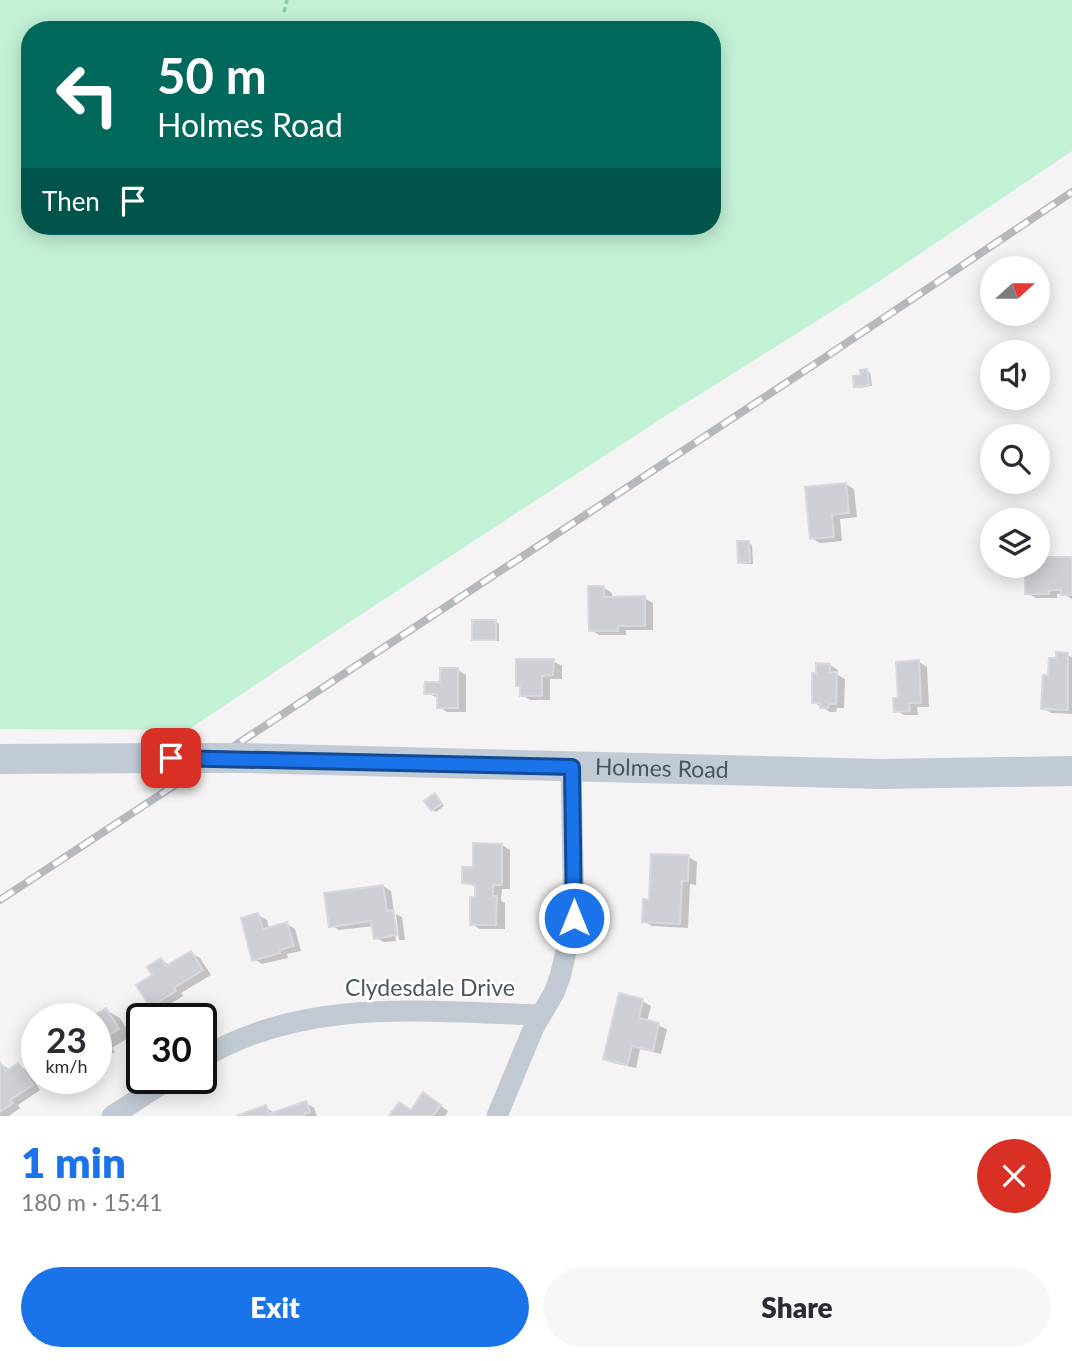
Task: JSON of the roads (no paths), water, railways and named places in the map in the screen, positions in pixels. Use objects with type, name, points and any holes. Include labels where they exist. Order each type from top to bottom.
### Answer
[{"type":"street","name":"Holmes Road","points":[[0,759],[242,758],[881,774],[1072,771]]},
{"type":"street","points":[[497,1116],[534,1027],[554,993],[574,918],[572,767]]},
{"type":"street","name":"Clydesdale Drive","points":[[217,1051],[265,1029],[341,1013],[377,1010],[541,1015]]},
{"type":"street","points":[[112,1116],[146,1094]]},
{"type":"railway","points":[[0,900],[1072,192]]}]
